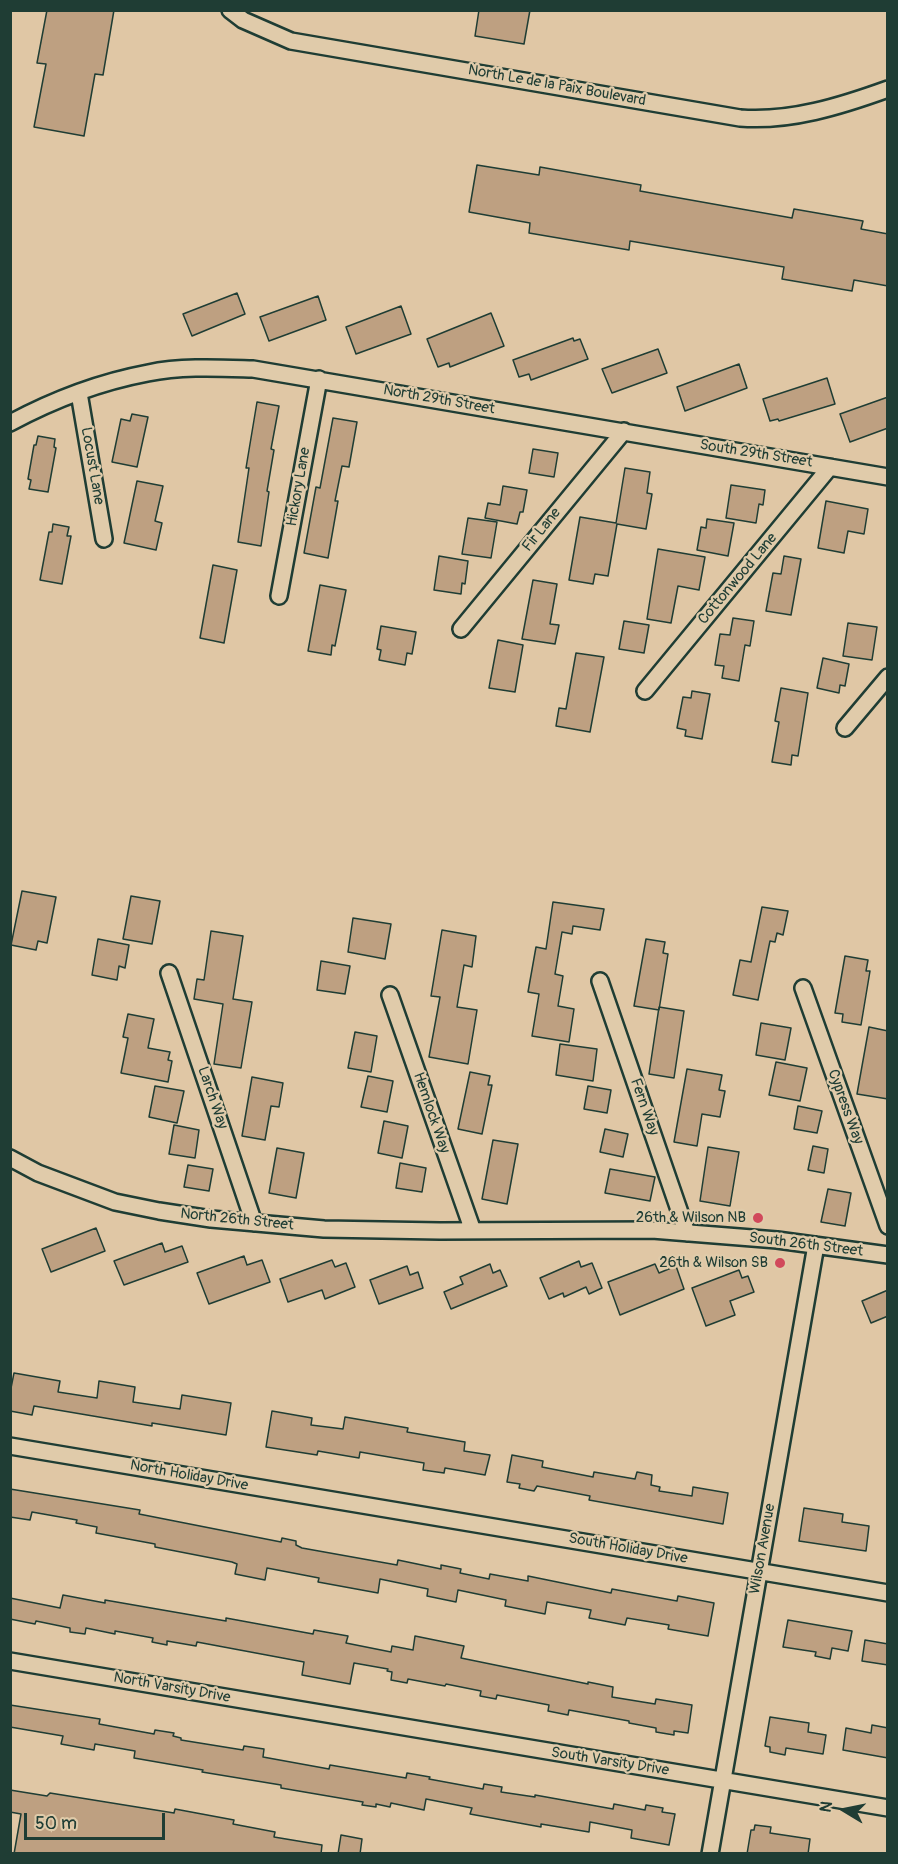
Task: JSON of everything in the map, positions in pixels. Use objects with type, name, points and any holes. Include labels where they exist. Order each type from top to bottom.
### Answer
[{"type":"street","name":"North Le de la Paix Boulevard","points":[[230,10],[243,20],[291,40],[740,118],[784,116],[820,110],[848,103],[888,88]]},
{"type":"street","name":"North 29th Street","points":[[10,423],[34,410],[106,382],[150,372],[187,369],[254,369],[624,431]]},
{"type":"street","name":"Hickory Lane","points":[[279,596],[319,379]]},
{"type":"street","name":"Locust Lane","points":[[79,393],[104,539]]},
{"type":"street","name":"South 29th Street","points":[[624,431],[888,477]]},
{"type":"street","name":"Fir Lane","points":[[461,629],[624,431]]},
{"type":"street","name":"Cottonwood Lane","points":[[645,691],[830,467]]},
{"type":"street","points":[[845,728],[888,677]]},
{"type":"street","name":"Larch Way","points":[[169,973],[254,1223]]},
{"type":"street","name":"Fern Way","points":[[600,981],[687,1233]]},
{"type":"street","name":"Cypress Way","points":[[803,988],[888,1226]]},
{"type":"street","name":"Hemlock Way","points":[[390,994],[473,1231]]},
{"type":"street","name":"North 26th Street","points":[[10,1158],[38,1173],[115,1202],[159,1211],[324,1229],[473,1231]]},
{"type":"street","name":"South 26th Street","points":[[473,1231],[595,1229],[687,1233],[816,1245],[888,1255]]},
{"type":"street","name":"Wilson Avenue","points":[[710,1854],[816,1245]]},
{"type":"street","name":"North Holiday Drive","points":[[10,1446],[368,1506]]},
{"type":"street","name":"South Holiday Drive","points":[[368,1506],[888,1593]]},
{"type":"street","name":"North Varsity Drive","points":[[10,1661],[333,1715]]},
{"type":"street","name":"South Varsity Drive","points":[[333,1715],[888,1808]]},
{"type":"building","points":[[47,10],[114,10],[103,75],[95,74],[84,136],[34,127],[46,64],[37,63]]},
{"type":"building","points":[[479,10],[530,10],[524,44],[475,36]]},
{"type":"building","points":[[477,165],[539,175],[540,167],[641,185],[640,191],[792,218],[794,209],[863,221],[861,229],[888,234],[888,286],[854,280],[852,291],[782,279],[784,267],[630,241],[629,250],[529,233],[530,223],[469,212]]},
{"type":"building","points":[[237,293],[245,314],[192,336],[183,314]]},
{"type":"building","points":[[318,296],[326,320],[269,341],[260,317]]},
{"type":"building","points":[[401,306],[411,334],[356,354],[346,327]]},
{"type":"building","points":[[491,313],[504,346],[450,367],[449,363],[438,367],[427,339]]},
{"type":"building","points":[[573,338],[574,341],[580,339],[588,359],[531,380],[529,374],[519,377],[513,360]]},
{"type":"building","points":[[658,349],[667,373],[612,393],[602,369]]},
{"type":"building","points":[[739,364],[747,388],[685,411],[677,387]]},
{"type":"building","points":[[827,378],[835,404],[779,421],[778,419],[770,421],[763,399]]},
{"type":"building","points":[[888,397],[888,428],[850,442],[840,414]]},
{"type":"building","points":[[257,402],[279,406],[271,449],[274,450],[261,546],[238,542],[249,468],[246,468]]},
{"type":"building","points":[[132,414],[148,417],[137,467],[112,462],[121,419],[130,421]]},
{"type":"building","points":[[333,418],[357,422],[349,467],[342,466],[328,558],[304,553],[316,487],[320,488]]},
{"type":"building","points":[[38,436],[55,439],[54,447],[56,448],[48,492],[29,489],[31,480],[28,479],[34,445],[36,445]]},
{"type":"building","points":[[533,449],[558,453],[554,477],[529,473]]},
{"type":"building","points":[[625,468],[650,472],[647,493],[652,494],[646,529],[617,524],[608,576],[595,574],[593,584],[569,580],[580,517],[616,523]]},
{"type":"building","points":[[137,481],[163,486],[155,521],[162,523],[156,550],[124,543]]},
{"type":"building","points":[[731,485],[765,490],[763,505],[759,504],[756,523],[726,518]]},
{"type":"building","points":[[503,486],[527,490],[523,512],[520,512],[517,524],[485,518],[488,503],[500,505]]},
{"type":"building","points":[[826,501],[868,509],[864,534],[848,531],[844,553],[818,548]]},
{"type":"building","points":[[468,518],[497,522],[491,558],[462,554]]},
{"type":"building","points":[[707,519],[734,523],[728,556],[697,550],[701,527],[706,528]]},
{"type":"building","points":[[53,524],[69,527],[67,536],[71,536],[62,584],[40,580],[49,532],[52,532]]},
{"type":"building","points":[[658,549],[705,557],[699,590],[678,586],[671,623],[647,619]]},
{"type":"building","points":[[439,556],[468,561],[465,584],[462,583],[461,594],[434,590]]},
{"type":"building","points":[[784,556],[801,559],[791,615],[766,611],[773,573],[781,574]]},
{"type":"building","points":[[213,565],[237,570],[224,643],[200,638]]},
{"type":"building","points":[[533,580],[557,584],[550,624],[559,625],[555,644],[522,639]]},
{"type":"building","points":[[320,585],[346,590],[335,646],[332,645],[331,655],[308,651]]},
{"type":"building","points":[[733,618],[754,621],[750,646],[745,645],[739,681],[722,678],[724,666],[715,665],[720,634],[730,635]]},
{"type":"building","points":[[624,621],[649,625],[644,653],[619,649]]},
{"type":"building","points":[[848,623],[877,627],[872,660],[843,656]]},
{"type":"building","points":[[381,626],[416,632],[412,654],[407,653],[405,665],[379,660],[381,650],[377,649]]},
{"type":"building","points":[[498,640],[523,645],[515,692],[489,688]]},
{"type":"building","points":[[576,653],[604,657],[590,732],[556,726],[559,708],[566,709]]},
{"type":"building","points":[[823,658],[849,664],[845,686],[840,685],[839,693],[817,688]]},
{"type":"building","points":[[781,688],[808,693],[798,756],[792,755],[791,765],[772,762],[779,722],[775,721]]},
{"type":"building","points":[[692,691],[710,694],[702,739],[685,736],[686,730],[677,728],[683,697],[691,698]]},
{"type":"building","points":[[22,891],[56,897],[47,943],[38,941],[36,950],[11,945]]},
{"type":"building","points":[[131,896],[160,901],[152,944],[123,939]]},
{"type":"building","points":[[553,902],[604,909],[600,930],[573,926],[572,934],[562,932],[555,974],[563,976],[558,1006],[574,1009],[569,1042],[532,1036],[539,994],[528,992],[536,947],[546,949]]},
{"type":"building","points":[[762,907],[788,911],[783,935],[777,933],[775,942],[770,941],[758,1000],[733,995],[740,960],[751,962]]},
{"type":"building","points":[[353,918],[391,924],[385,959],[348,952]]},
{"type":"building","points":[[442,930],[476,936],[472,967],[464,965],[457,1007],[477,1010],[468,1064],[429,1057],[440,997],[431,996]]},
{"type":"building","points":[[211,931],[243,936],[233,999],[252,1002],[241,1068],[214,1064],[223,1004],[194,999],[197,979],[204,980]]},
{"type":"building","points":[[98,939],[129,945],[125,968],[119,966],[117,980],[92,975]]},
{"type":"building","points":[[646,939],[665,942],[663,953],[668,954],[659,1010],[634,1006]]},
{"type":"building","points":[[845,956],[868,960],[866,971],[870,971],[861,1025],[842,1022],[843,1014],[835,1013]]},
{"type":"building","points":[[321,961],[350,966],[345,994],[317,990]]},
{"type":"building","points":[[659,1007],[684,1011],[674,1078],[649,1074]]},
{"type":"building","points":[[128,1014],[154,1019],[148,1048],[170,1052],[168,1060],[172,1061],[168,1082],[121,1073],[128,1038],[123,1037]]},
{"type":"building","points":[[761,1023],[791,1028],[785,1060],[756,1055]]},
{"type":"building","points":[[869,1027],[888,1031],[888,1099],[857,1094]]},
{"type":"building","points":[[355,1032],[377,1036],[371,1072],[348,1068]]},
{"type":"building","points":[[560,1044],[597,1049],[593,1081],[556,1075]]},
{"type":"building","points":[[776,1062],[807,1068],[800,1101],[769,1095]]},
{"type":"building","points":[[687,1069],[722,1075],[719,1090],[725,1091],[720,1117],[702,1114],[697,1146],[674,1142]]},
{"type":"building","points":[[470,1072],[490,1076],[488,1085],[492,1085],[482,1134],[458,1129]]},
{"type":"building","points":[[368,1076],[393,1081],[387,1112],[361,1107]]},
{"type":"building","points":[[252,1077],[283,1083],[279,1107],[271,1106],[265,1140],[242,1136]]},
{"type":"building","points":[[155,1086],[184,1091],[177,1123],[149,1117]]},
{"type":"building","points":[[588,1086],[611,1090],[607,1113],[584,1109]]},
{"type":"building","points":[[798,1106],[822,1111],[817,1133],[794,1129]]},
{"type":"building","points":[[384,1121],[408,1126],[402,1158],[378,1153]]},
{"type":"building","points":[[174,1125],[199,1130],[195,1158],[169,1154]]},
{"type":"building","points":[[605,1129],[628,1134],[623,1157],[600,1152]]},
{"type":"building","points":[[493,1140],[518,1144],[507,1204],[482,1199]]},
{"type":"building","points":[[813,1146],[828,1149],[824,1173],[808,1170]]},
{"type":"building","points":[[708,1147],[739,1152],[730,1206],[700,1201]]},
{"type":"building","points":[[277,1148],[304,1153],[296,1198],[269,1193]]},
{"type":"building","points":[[400,1163],[426,1168],[422,1192],[396,1188]]},
{"type":"building","points":[[188,1165],[213,1169],[209,1191],[184,1187]]},
{"type":"building","points":[[610,1169],[655,1177],[650,1201],[605,1193]]},
{"type":"building","points":[[828,1189],[851,1193],[845,1226],[821,1222]]},
{"type":"building","points":[[96,1228],[105,1251],[51,1272],[42,1249]]},
{"type":"building","points":[[162,1243],[165,1252],[182,1246],[188,1262],[124,1285],[114,1261]]},
{"type":"building","points":[[244,1256],[247,1265],[262,1260],[270,1282],[209,1304],[197,1273]]},
{"type":"building","points":[[332,1260],[335,1267],[346,1263],[355,1287],[325,1299],[322,1290],[288,1302],[280,1279]]},
{"type":"building","points":[[579,1261],[581,1267],[592,1263],[602,1288],[589,1294],[586,1287],[564,1297],[563,1293],[549,1299],[540,1278]]},
{"type":"building","points":[[490,1264],[493,1273],[500,1270],[507,1286],[451,1309],[444,1292],[463,1284],[460,1277]]},
{"type":"building","points":[[655,1264],[659,1273],[676,1266],[684,1289],[620,1315],[608,1282]]},
{"type":"building","points":[[407,1266],[410,1275],[418,1272],[423,1288],[379,1304],[370,1280]]},
{"type":"building","points":[[739,1270],[742,1278],[748,1276],[754,1292],[730,1301],[735,1315],[706,1326],[692,1288]]},
{"type":"building","points":[[888,1290],[888,1316],[871,1323],[862,1301]]},
{"type":"building","points":[[14,1373],[60,1381],[58,1392],[97,1398],[99,1381],[135,1387],[133,1402],[180,1409],[182,1395],[231,1403],[226,1435],[152,1423],[152,1426],[34,1406],[32,1415],[10,1411],[10,1393]]},
{"type":"building","points":[[272,1411],[312,1418],[311,1425],[343,1429],[345,1417],[408,1428],[407,1432],[465,1442],[464,1451],[490,1455],[485,1475],[445,1468],[444,1473],[423,1470],[424,1463],[360,1452],[359,1458],[318,1451],[317,1455],[266,1447]]},
{"type":"building","points":[[512,1455],[543,1461],[542,1467],[593,1477],[594,1472],[635,1479],[637,1472],[652,1475],[651,1485],[660,1487],[659,1491],[692,1496],[693,1487],[728,1493],[723,1524],[589,1500],[590,1496],[537,1486],[534,1491],[519,1488],[520,1484],[507,1482]]},
{"type":"building","points":[[10,1489],[140,1510],[139,1514],[281,1542],[282,1538],[296,1541],[296,1545],[302,1548],[397,1565],[398,1560],[441,1569],[441,1565],[461,1569],[460,1573],[489,1579],[490,1574],[528,1581],[528,1576],[611,1593],[612,1589],[677,1601],[678,1596],[714,1603],[708,1636],[668,1629],[669,1625],[627,1618],[625,1625],[589,1618],[591,1610],[547,1602],[545,1614],[505,1606],[506,1600],[458,1590],[456,1602],[427,1596],[428,1589],[380,1579],[378,1593],[318,1582],[319,1578],[267,1568],[265,1580],[235,1574],[237,1564],[232,1562],[96,1533],[97,1527],[76,1523],[77,1520],[32,1512],[30,1520],[10,1517]]},
{"type":"building","points":[[804,1508],[843,1514],[842,1522],[869,1526],[866,1551],[799,1541]]},
{"type":"building","points":[[63,1595],[226,1621],[226,1618],[313,1634],[314,1630],[348,1636],[346,1643],[391,1652],[392,1646],[413,1650],[415,1636],[464,1646],[461,1658],[613,1687],[612,1697],[655,1704],[656,1699],[692,1705],[688,1733],[674,1731],[674,1735],[656,1732],[656,1728],[629,1723],[629,1721],[569,1710],[568,1715],[548,1711],[549,1705],[497,1695],[496,1699],[480,1696],[481,1691],[446,1684],[445,1686],[408,1679],[407,1683],[391,1680],[392,1672],[387,1671],[388,1669],[354,1663],[350,1684],[302,1675],[304,1662],[197,1642],[196,1646],[167,1641],[167,1645],[152,1642],[153,1638],[115,1631],[115,1634],[86,1628],[85,1634],[70,1632],[70,1628],[36,1621],[35,1624],[10,1619],[10,1598],[60,1608]]},
{"type":"building","points":[[788,1620],[852,1631],[848,1651],[832,1648],[830,1659],[815,1656],[816,1652],[783,1647]]},
{"type":"building","points":[[865,1640],[888,1644],[888,1665],[862,1661]]},
{"type":"building","points":[[10,1705],[100,1719],[99,1724],[154,1734],[155,1730],[174,1733],[173,1736],[181,1740],[243,1750],[244,1746],[264,1749],[263,1757],[329,1769],[330,1765],[406,1778],[407,1773],[483,1789],[484,1784],[502,1787],[501,1792],[535,1797],[535,1795],[613,1809],[614,1804],[645,1810],[646,1805],[663,1808],[662,1812],[675,1814],[669,1845],[631,1838],[632,1830],[590,1822],[589,1832],[541,1824],[541,1827],[470,1814],[472,1808],[426,1799],[424,1810],[391,1803],[390,1807],[376,1804],[376,1807],[362,1805],[363,1802],[281,1788],[281,1785],[134,1758],[135,1751],[95,1744],[94,1750],[61,1744],[63,1736],[10,1727]]},
{"type":"building","points":[[770,1717],[809,1723],[808,1732],[826,1735],[823,1754],[786,1748],[785,1755],[770,1752],[770,1747],[765,1746]]},
{"type":"building","points":[[872,1725],[888,1728],[888,1758],[843,1750],[846,1728],[871,1733]]},
{"type":"building","points":[[10,1790],[47,1796],[50,1793],[174,1813],[175,1809],[234,1820],[233,1824],[275,1832],[274,1837],[322,1845],[321,1854],[14,1854],[21,1814],[10,1812]]},
{"type":"building","points":[[755,1825],[771,1827],[770,1833],[810,1839],[808,1854],[747,1854],[751,1830],[754,1830]]},
{"type":"building","points":[[341,1835],[362,1839],[360,1854],[338,1854]]},
{"type":"place","name":"26th & Wilson NB","points":[[758,1218]]},
{"type":"place","name":"26th & Wilson SB","points":[[780,1263]]}]
